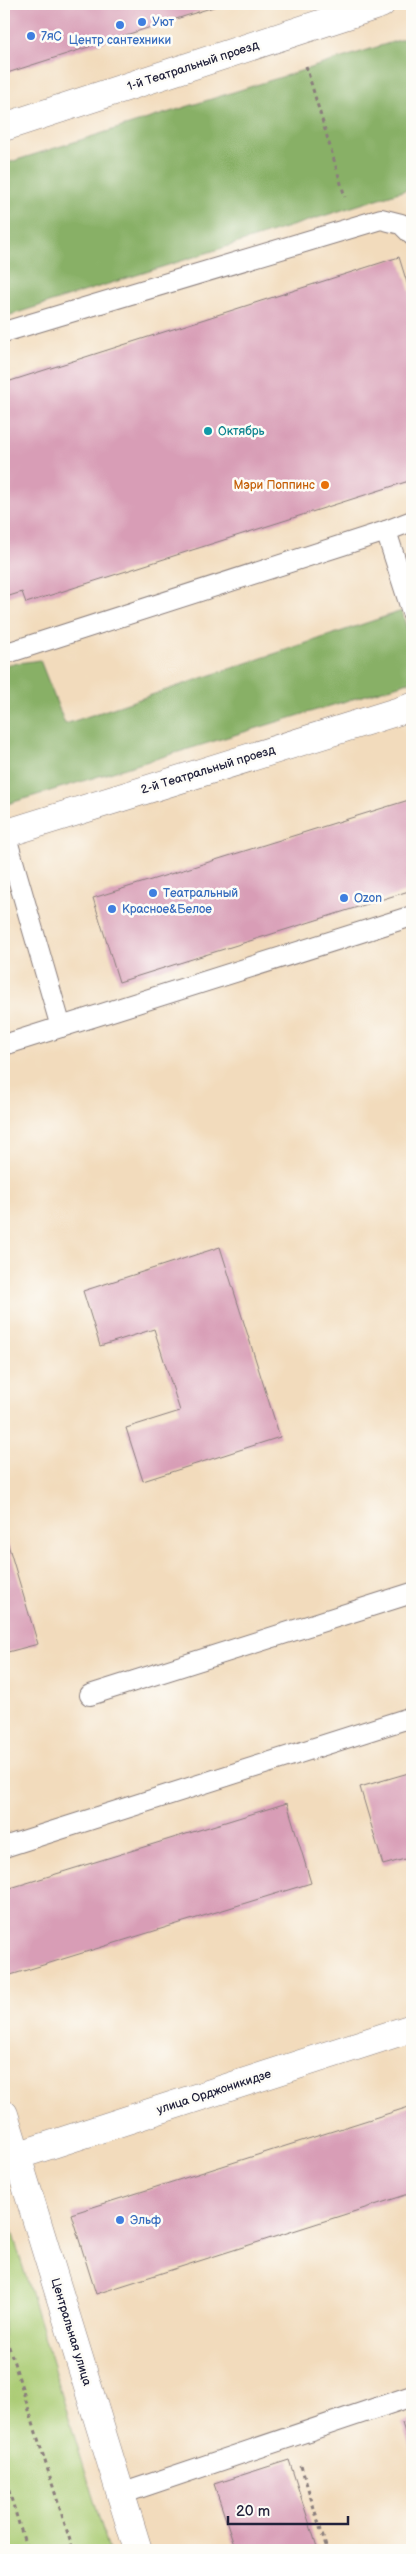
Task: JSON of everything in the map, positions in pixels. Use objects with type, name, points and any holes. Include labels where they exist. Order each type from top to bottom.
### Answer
[{"type":"street","name":"1-й Театральный проезд","points":[[4,127],[381,4]]},
{"type":"street","name":"2-й Театральный проезд","points":[[4,832],[412,707]]},
{"type":"street","name":"улица Орджоникидзе","points":[[16,2156],[412,2028]]},
{"type":"street","name":"Центральная улица","points":[[4,2114],[138,2550]]},
{"type":"lane","points":[[4,332],[381,219],[401,224],[412,235]]},
{"type":"lane","points":[[4,654],[412,521]]},
{"type":"lane","points":[[386,531],[412,612]]},
{"type":"lane","points":[[4,832],[61,1027]]},
{"type":"lane","points":[[4,1045],[412,916]]},
{"type":"lane","points":[[90,1694],[412,1593]]},
{"type":"lane","points":[[4,1847],[412,1717]]},
{"type":"lane","points":[[121,2494],[412,2396]]},
{"type":"path","points":[[295,32],[354,228]]},
{"type":"path","points":[[4,2331],[73,2550]]},
{"type":"path","points":[[292,2436],[327,2550]]},
{"type":"path","points":[[4,2475],[27,2550]]},
{"type":"green space","points":[[412,36],[412,188],[4,317],[4,164]]},
{"type":"green space","points":[[402,611],[412,648],[412,681],[4,805],[4,665],[40,660],[65,724]]},
{"type":"green space","points":[[4,2205],[109,2550],[4,2550]]},
{"type":"building","points":[[4,4],[223,4],[4,74]]},
{"type":"building","name":"Октябрь","points":[[399,257],[412,299],[412,480],[26,603],[22,592],[6,597],[4,588],[4,383]]},
{"type":"building","points":[[412,799],[412,890],[119,982],[93,898]]},
{"type":"building","points":[[220,1247],[280,1437],[143,1481],[126,1428],[180,1411],[154,1329],[100,1346],[83,1291]]},
{"type":"building","points":[[4,1531],[38,1644],[4,1653]]},
{"type":"building","points":[[412,1772],[412,1857],[383,1865],[360,1787]]},
{"type":"building","points":[[287,1803],[311,1883],[4,1977],[4,1890]]},
{"type":"building","points":[[412,2106],[412,2193],[96,2294],[71,2214]]},
{"type":"building","points":[[412,2420],[412,2455],[402,2423]]},
{"type":"building","points":[[289,2460],[318,2550],[236,2550],[214,2484]]},
{"type":"place","name":"Уют","points":[[142,22]]},
{"type":"place","name":"Центр сантехники","points":[[120,25]]},
{"type":"place","name":"7яС","points":[[31,36]]},
{"type":"place","name":"Октябрь","points":[[208,431]]},
{"type":"place","name":"Мэри Поппинс","points":[[325,485]]},
{"type":"place","name":"Театральный","points":[[153,893]]},
{"type":"place","name":"Ozon","points":[[344,898]]},
{"type":"place","name":"Красное&Белое","points":[[112,909]]},
{"type":"place","name":"Эльф","points":[[120,2220]]}]
